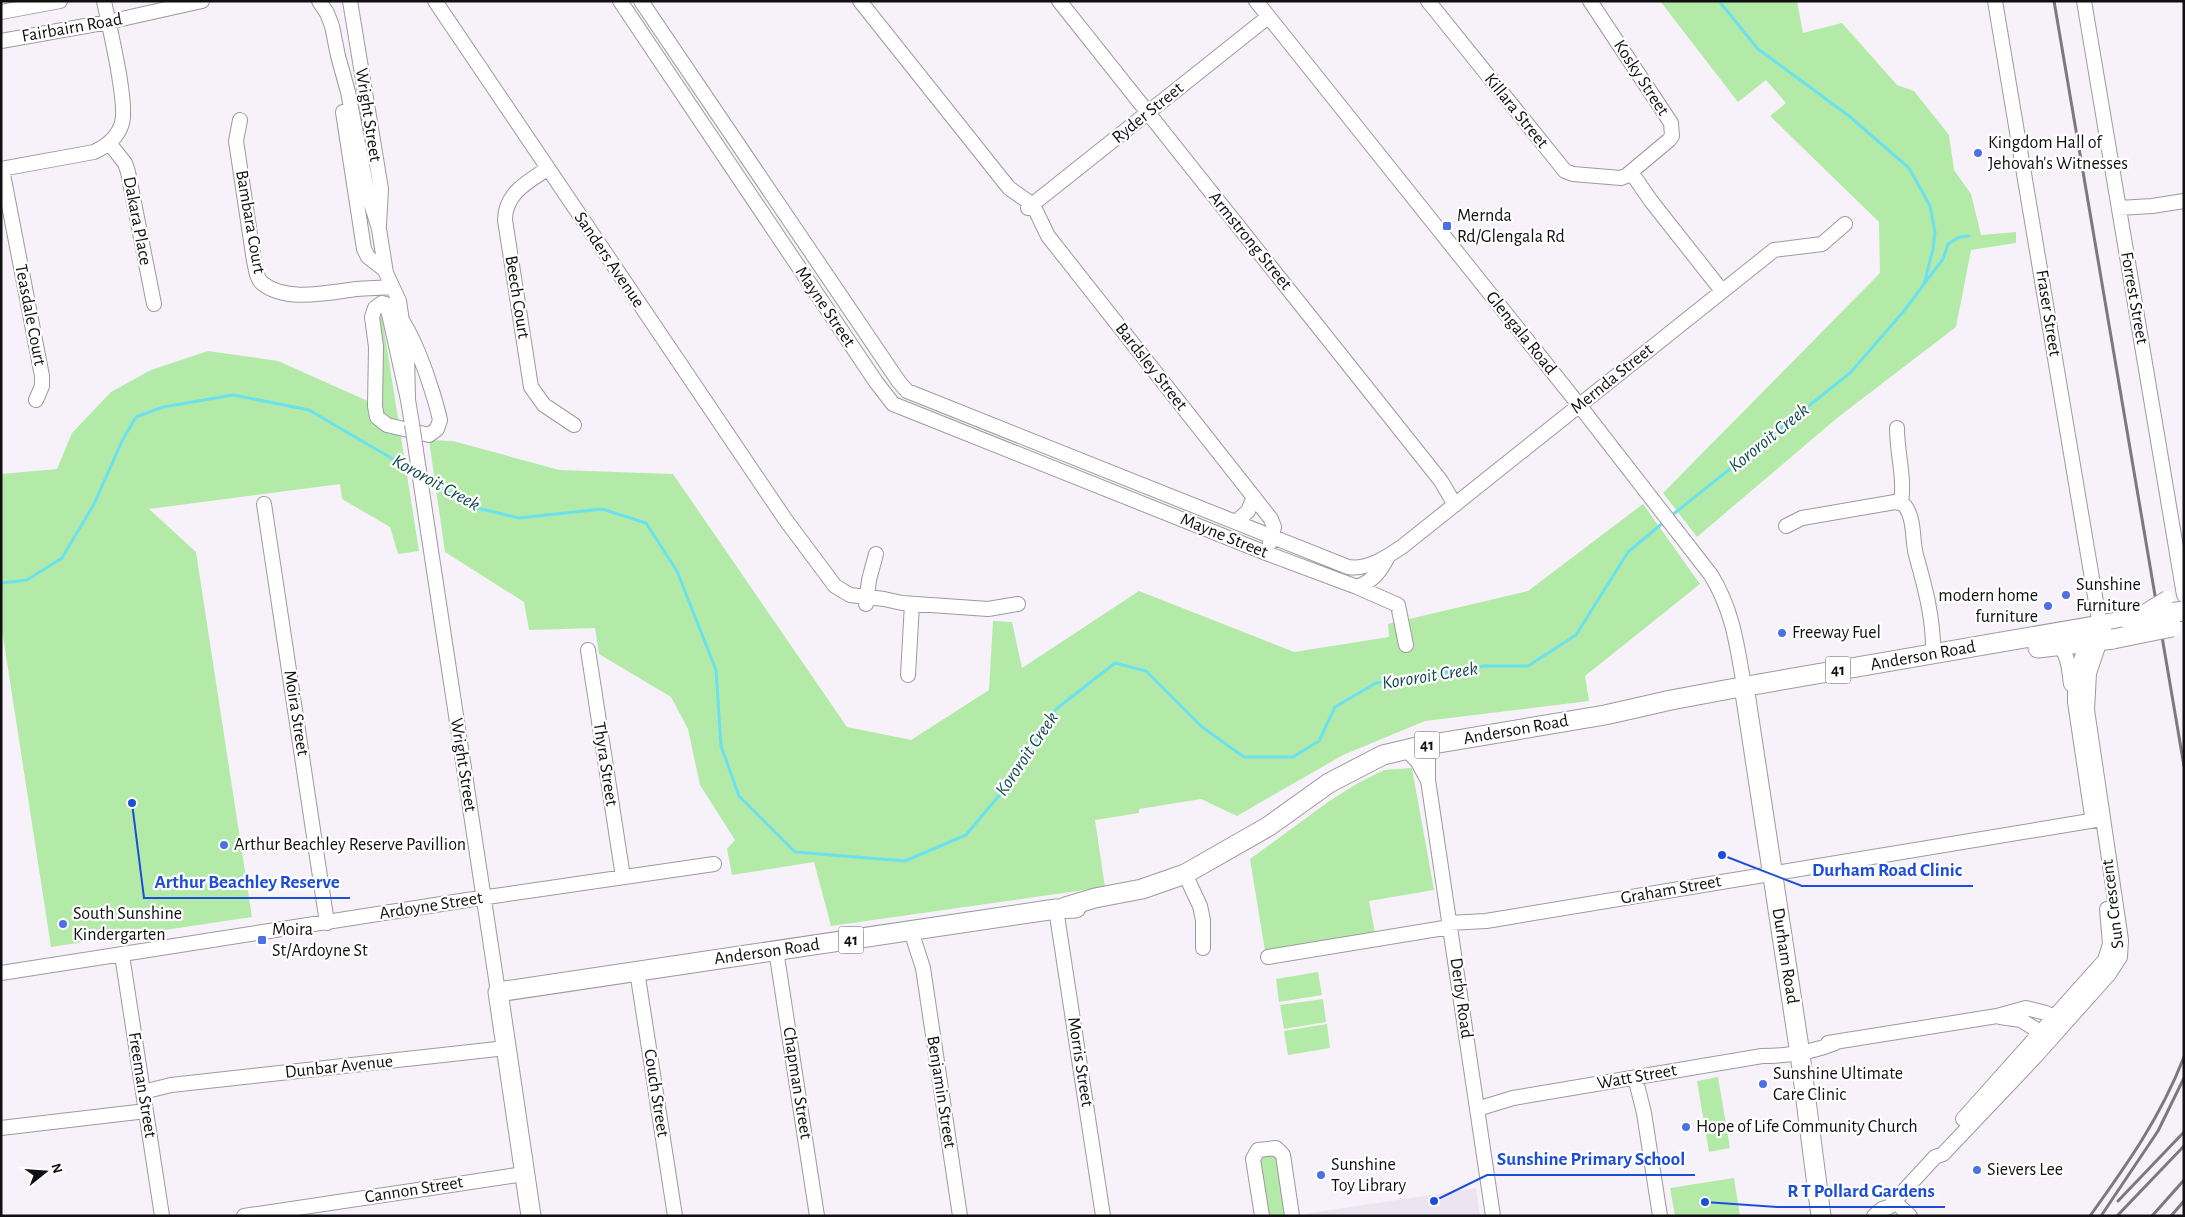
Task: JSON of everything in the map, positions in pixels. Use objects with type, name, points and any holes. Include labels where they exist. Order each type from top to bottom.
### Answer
[{"type":"main road","name":"Anderson Road","points":[[1934,659],[2057,646],[2175,615]]},
{"type":"main road","name":"Anderson Road","points":[[498,992],[1061,908],[1097,908],[1129,904],[1172,893],[1329,783],[1383,755],[1428,745],[1605,715],[1670,712],[1745,693],[1934,659],[2102,635],[2130,620],[2175,615]]},
{"type":"main road","name":"Durham Road","points":[[1745,693],[1799,1050],[1821,1216]]},
{"type":"main road","name":"Wright Street","points":[[498,992],[531,1216]]},
{"type":"main road","name":"Durham Road","points":[[1818,1183],[1831,1216]]},
{"type":"street","name":"Fairbairn Road","points":[[1,12],[60,1]]},
{"type":"street","points":[[2,169],[87,154],[99,150],[109,143],[120,128],[124,110],[104,1]]},
{"type":"street","name":"Fairbairn Road","points":[[1,41],[108,22],[202,1]]},
{"type":"street","name":"Wright Street","points":[[319,1],[329,17],[348,92],[367,190],[379,229],[388,287],[386,304],[412,424],[498,992]]},
{"type":"street","name":"Wright Street","points":[[350,1],[380,189],[379,229]]},
{"type":"street","name":"Sanders Avenue","points":[[435,1],[785,519],[799,546],[832,592],[844,600],[866,600],[884,605],[907,603],[988,609],[1018,604]]},
{"type":"street","name":"Mayne Street","points":[[620,1],[859,358],[893,404],[1266,553],[1357,587],[1398,605],[1406,645]]},
{"type":"street","name":"Mayne Street","points":[[641,1],[899,382],[907,391],[1329,559],[1358,568],[1388,556]]},
{"type":"street","name":"Bardsley Street","points":[[860,1],[1009,188],[1016,200],[1030,206],[1034,222],[1048,236],[1271,519],[1273,536]]},
{"type":"street","name":"Armstrong Street","points":[[1059,1],[1458,502]]},
{"type":"street","name":"Glengala Road","points":[[1256,1],[1578,405],[1694,553],[1721,591],[1730,614],[1745,693]]},
{"type":"street","name":"Killara Street","points":[[1428,1],[1565,171],[1572,174],[1602,177],[1629,174]]},
{"type":"street","name":"Kosky Street","points":[[1590,1],[1671,123],[1672,136],[1669,140],[1629,174]]},
{"type":"street","name":"Fraser Street","points":[[1995,1],[2102,635]]},
{"type":"street","name":"Forrest Street","points":[[2084,1],[2184,595]]},
{"type":"street","name":"Ryder Street","points":[[1030,206],[1268,17]]},
{"type":"street","name":"Wright Street","points":[[343,72],[337,84],[362,243],[367,256],[386,272]]},
{"type":"street","name":"Bambara Court","points":[[240,120],[236,141],[254,261],[260,280],[278,291],[309,296],[388,287]]},
{"type":"street","name":"Dakara Place","points":[[109,143],[125,163],[128,172],[154,304]]},
{"type":"street","name":"Teasdale Court","points":[[2,169],[42,376],[42,386],[36,400]]},
{"type":"street","name":"Beech Court","points":[[547,169],[514,192],[506,207],[505,220],[531,387],[544,405],[574,424]]},
{"type":"street","points":[[1629,174],[1722,291]]},
{"type":"street","points":[[2120,212],[2184,201]]},
{"type":"street","name":"Mernda Street","points":[[1388,556],[1774,250],[1822,244],[1845,224]]},
{"type":"street","name":"Bambara Court","points":[[360,289],[375,281],[386,272]]},
{"type":"street","name":"Wright Street","points":[[388,287],[399,301],[407,354],[408,400]]},
{"type":"street","name":"Wright Street","points":[[386,304],[382,303],[376,307],[372,317],[376,344],[375,406],[377,416],[387,425],[429,435],[437,429],[440,418],[416,344],[402,322]]},
{"type":"street","points":[[386,304],[402,322]]},
{"type":"street","points":[[1897,428],[1897,442],[1904,482],[1901,503],[1909,514],[1916,555],[1925,585],[1933,633],[1934,659]]},
{"type":"street","points":[[1125,497],[1134,480]]},
{"type":"street","points":[[1236,522],[1248,511],[1254,497]]},
{"type":"street","points":[[1786,526],[1802,518],[1895,502],[1901,503]]},
{"type":"street","name":"Moira Street","points":[[264,504],[327,923]]},
{"type":"street","points":[[1266,553],[1273,536]]},
{"type":"street","points":[[866,600],[876,554]]},
{"type":"street","points":[[1357,587],[1368,583],[1382,570],[1388,556]]},
{"type":"street","points":[[1323,575],[1329,559]]},
{"type":"street","points":[[2175,615],[2174,592],[2181,576]]},
{"type":"street","points":[[907,603],[908,675]]},
{"type":"street","name":"Sun Crescent","points":[[2098,820],[2075,702],[2076,677],[2102,635]]},
{"type":"street","name":"Sun Crescent","points":[[1874,1216],[1880,1210],[1893,1210],[1935,1157],[1937,1149],[2031,1053],[2059,1021],[2105,960],[2109,951],[2109,921],[2086,699],[2089,673],[2102,635]]},
{"type":"street","points":[[2057,646],[2061,647],[2066,655],[2075,702]]},
{"type":"street","name":"Thyra Street","points":[[588,650],[623,877]]},
{"type":"street","name":"Derby Road","points":[[1428,745],[1428,780],[1493,1216]]},
{"type":"street","name":"Derby Road","points":[[1406,749],[1418,762],[1428,780]]},
{"type":"street","name":"Graham Street","points":[[1268,957],[2098,820]]},
{"type":"street","name":"Ardoyne Street","points":[[1,973],[714,864]]},
{"type":"street","points":[[1188,880],[1198,899],[1202,914],[1203,948]]},
{"type":"street","name":"Morris Street","points":[[1061,908],[1103,1216]]},
{"type":"street","name":"Benjamin Street","points":[[917,930],[960,1216]]},
{"type":"street","name":"Chapman Street","points":[[776,950],[817,1216]]},
{"type":"street","name":"Freeman Street","points":[[122,955],[162,1216]]},
{"type":"street","name":"Couch Street","points":[[638,971],[675,1216]]},
{"type":"street","name":"Watt Street","points":[[1477,1105],[1497,1097],[1513,1098],[1799,1050],[1818,1050],[1836,1043],[1996,1016],[2026,1008],[2036,1009],[2059,1021]]},
{"type":"street","name":"Watt Street","points":[[1996,1016],[2016,1019],[2044,1038]]},
{"type":"street","name":"Dunbar Avenue","points":[[142,1089],[506,1048]]},
{"type":"street","points":[[1639,1076],[1660,1216]]},
{"type":"street","points":[[1,1128],[146,1111]]},
{"type":"street","points":[[1262,1216],[1254,1158],[1258,1150],[1276,1148],[1283,1155],[1292,1216]]},
{"type":"street","name":"Cannon Street","points":[[244,1216],[524,1174]]},
{"type":"street","points":[[1893,1210],[1910,1216]]},
{"type":"shaded area","points":[[1476,1188],[1480,1216],[1304,1216],[1304,1214]]},
{"type":"green space","points":[[1660,1],[1797,1],[1803,33],[1842,23],[1897,85],[1914,91],[1949,135],[1954,170],[1971,194],[1981,235],[2016,232],[2016,243],[1971,250],[1956,327],[1837,418],[1697,537],[1663,493],[1880,273],[1879,222],[1770,116],[1786,103],[1766,80],[1738,102]]},
{"type":"green space","points":[[378,315],[382,317],[419,551],[398,554],[390,527],[342,499],[340,484],[149,509],[196,552],[252,917],[51,947],[1,623],[1,474],[57,469],[72,433],[111,392],[151,370],[208,351],[278,361],[379,406]]},
{"type":"green space","points":[[429,440],[453,441],[559,470],[673,474],[847,727],[911,740],[989,690],[993,621],[1012,622],[1022,668],[1139,591],[1294,652],[1389,637],[1388,624],[1528,591],[1643,504],[1700,584],[1585,676],[1589,701],[1425,721],[1343,755],[1237,816],[1201,799],[1139,809],[1139,813],[1095,820],[1105,887],[831,926],[814,862],[732,875],[727,849],[735,840],[700,785],[688,729],[671,697],[599,654],[595,628],[529,630],[524,602],[445,552]]},
{"type":"green space","points":[[1412,768],[1434,890],[1369,901],[1375,933],[1265,951],[1250,859],[1328,802],[1358,783],[1384,770]]},
{"type":"green space","points":[[1318,972],[1322,995],[1279,1002],[1276,979]]},
{"type":"green space","points":[[1323,999],[1326,1022],[1284,1029],[1280,1005]]},
{"type":"green space","points":[[1327,1024],[1330,1048],[1288,1055],[1284,1031]]},
{"type":"green space","points":[[1718,1077],[1730,1148],[1709,1152],[1697,1081]]},
{"type":"green space","points":[[1262,1154],[1277,1155],[1288,1216],[1268,1216],[1259,1161]]},
{"type":"green space","points":[[1734,1178],[1740,1216],[1675,1216],[1670,1188]]},
{"type":"waterway","name":"Kororoit Creek","points":[[1671,516],[1850,373],[1904,311],[1924,284],[1933,249],[1935,232],[1930,206],[1909,168],[1849,116],[1758,49],[1719,1]]},
{"type":"waterway","points":[[1924,284],[1943,259],[1948,244],[1959,237],[1969,236]]},
{"type":"waterway","name":"Kororoit Creek","points":[[1,583],[27,580],[62,558],[94,504],[123,439],[136,417],[163,407],[233,395],[309,410],[415,472]]},
{"type":"waterway","name":"Kororoit Creek","points":[[424,478],[477,508],[519,518],[602,509],[646,523],[677,571],[716,670],[721,746],[739,796],[795,852],[905,861],[966,835],[1017,774],[1055,710],[1115,663],[1146,671],[1202,727],[1244,757],[1293,757],[1319,741],[1335,707],[1376,683],[1485,666],[1528,666],[1576,635],[1628,552],[1664,522]]},
{"type":"railway","points":[[2054,1],[2184,766]]},
{"type":"railway","points":[[2090,1216],[2154,1120],[2184,1057]]},
{"type":"railway","points":[[2101,1216],[2158,1131],[2184,1078]]},
{"type":"railway","points":[[2118,1201],[2184,1132]]},
{"type":"railway","points":[[2117,1216],[2184,1146]]},
{"type":"railway","points":[[2152,1216],[2184,1180]]},
{"type":"railway","points":[[2171,1216],[2184,1201]]},
{"type":"place","name":"Kingdom Hall of Jehovah's Witnesses","points":[[1978,153]]},
{"type":"place","name":"Mernda Rd/Glengala Rd","points":[[1447,226]]},
{"type":"place","name":"Sunshine Furniture","points":[[2066,595]]},
{"type":"place","name":"modern home furniture","points":[[2048,606]]},
{"type":"place","name":"Freeway Fuel","points":[[1782,633]]},
{"type":"place","name":"Arthur Beachley Reserve","points":[[132,803]]},
{"type":"place","name":"Arthur Beachley Reserve Pavillion","points":[[224,845]]},
{"type":"place","name":"Durham Road Clinic","points":[[1722,855]]},
{"type":"place","name":"South Sunshine Kindergarten","points":[[63,924]]},
{"type":"place","name":"Moira St/Ardoyne St","points":[[262,940]]},
{"type":"place","name":"Sunshine Ultimate Care Clinic","points":[[1763,1084]]},
{"type":"place","name":"Hope of Life Community Church","points":[[1686,1127]]},
{"type":"place","name":"Sievers Lee","points":[[1977,1170]]},
{"type":"place","name":"Sunshine Toy Library","points":[[1321,1175]]},
{"type":"place","name":"Sunshine Primary School","points":[[1434,1201]]},
{"type":"place","name":"R T Pollard Gardens","points":[[1705,1202]]}]
